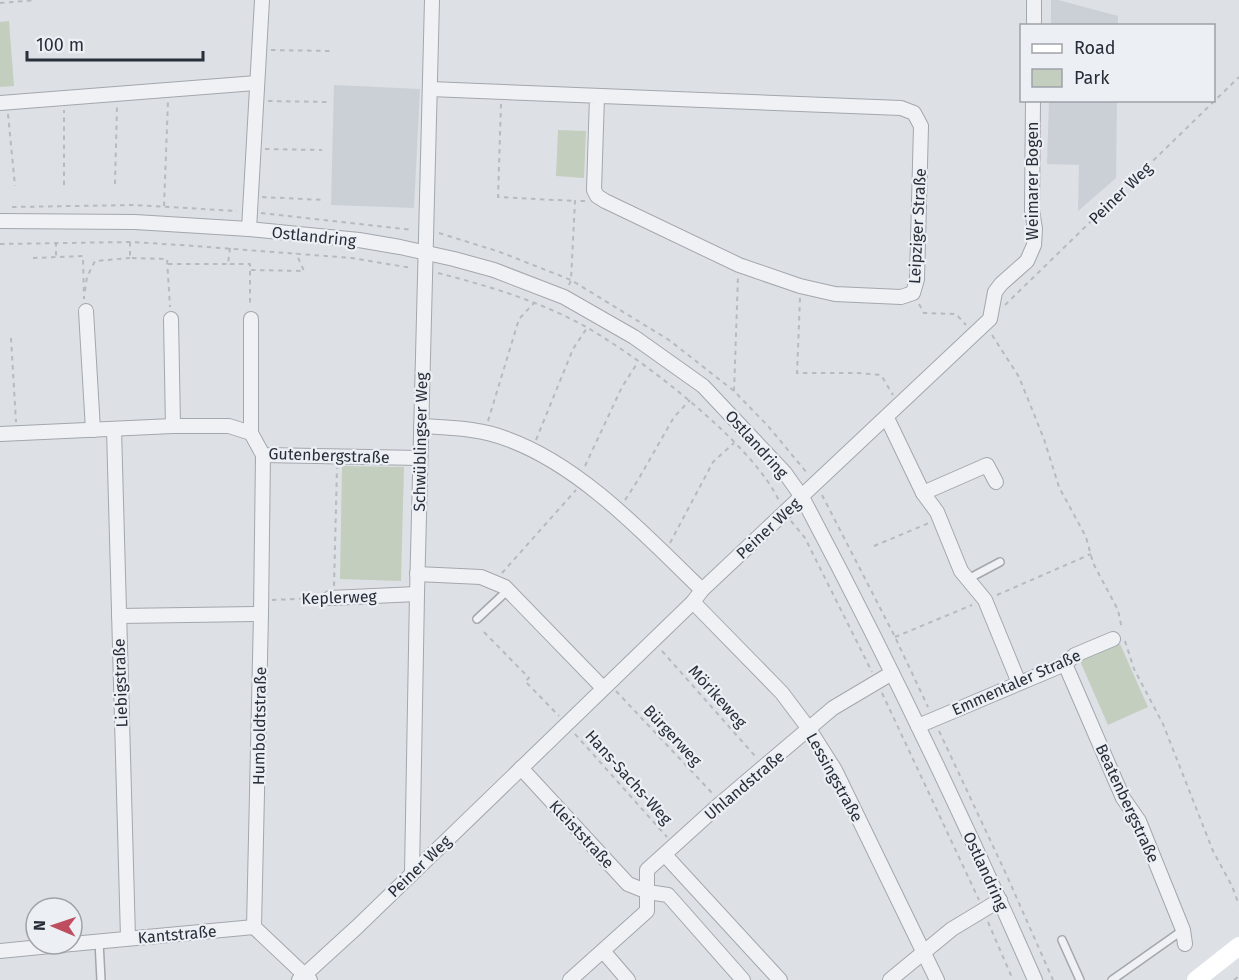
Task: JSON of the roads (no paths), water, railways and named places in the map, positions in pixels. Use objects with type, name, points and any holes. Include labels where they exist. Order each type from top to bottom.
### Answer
[{"type":"main road","points":[[1196,980],[1239,946]]},
{"type":"street","name":"Ostlandring","points":[[249,229],[262,0]]},
{"type":"street","points":[[1032,1],[1034,24]]},
{"type":"street","name":"Schwüblingser Weg","points":[[412,873],[424,270],[432,5]]},
{"type":"street","points":[[3,103],[257,83]]},
{"type":"street","name":"Leipziger Straße","points":[[430,89],[902,108],[914,113],[921,126],[917,279],[913,294],[901,297],[835,294],[800,286],[739,265],[605,201],[594,190],[597,96]]},
{"type":"street","name":"Weimarer Bogen","points":[[988,322],[995,292],[1000,284],[1026,261],[1034,245],[1033,102]]},
{"type":"street","name":"Ostlandring","points":[[0,221],[135,222],[249,229],[359,240],[425,252],[494,270],[564,297],[634,337],[703,386],[765,450],[802,497],[918,726],[1035,980]]},
{"type":"street","points":[[85,304],[93,429]]},
{"type":"street","points":[[171,319],[173,426]]},
{"type":"street","name":"Gutenbergstraße","points":[[251,319],[251,433],[262,455],[420,458]]},
{"type":"street","name":"Peiner Weg","points":[[304,978],[697,596],[988,322]]},
{"type":"street","points":[[887,417],[923,494],[937,512],[961,571],[985,600],[1019,682]]},
{"type":"street","name":"Gutenbergstraße","points":[[0,434],[173,426],[229,426],[251,433]]},
{"type":"street","name":"Lessingstraße","points":[[421,426],[485,433],[507,439],[556,463],[618,510],[664,554],[697,596],[782,693],[809,729],[835,770],[937,980]]},
{"type":"street","name":"Liebigstraße","points":[[114,429],[128,938]]},
{"type":"street","name":"Humboldtstraße","points":[[254,927],[262,607],[262,455]]},
{"type":"street","points":[[923,494],[987,465],[996,482]]},
{"type":"street","points":[[417,574],[481,577],[508,590],[606,686]]},
{"type":"street","name":"Keplerweg","points":[[332,598],[417,594]]},
{"type":"street","points":[[118,616],[262,607]]},
{"type":"street","name":"Emmentaler Straße","points":[[918,726],[1065,664],[1075,655],[1113,639]]},
{"type":"street","name":"Beatenbergstraße","points":[[1065,664],[1123,798],[1139,821],[1184,937]]},
{"type":"street","name":"Uhlandstraße","points":[[648,892],[647,870],[721,803],[833,708],[892,673]]},
{"type":"street","name":"Kleiststraße","points":[[521,768],[628,884],[648,892],[668,895],[743,980]]},
{"type":"street","points":[[670,850],[780,980]]},
{"type":"street","points":[[570,980],[647,911],[648,892]]},
{"type":"street","points":[[890,980],[952,928],[1000,900]]},
{"type":"street","points":[[254,927],[304,978]]},
{"type":"street","name":"Kantstraße","points":[[84,943],[254,927]]},
{"type":"street","name":"Kantstraße","points":[[0,951],[24,949]]},
{"type":"street","points":[[603,951],[628,980]]},
{"type":"lane","points":[[968,579],[1000,562]]},
{"type":"lane","points":[[477,619],[508,590]]},
{"type":"lane","points":[[1112,980],[1184,937]]},
{"type":"lane","points":[[1062,940],[1080,980]]},
{"type":"lane","points":[[99,941],[101,980]]}]
